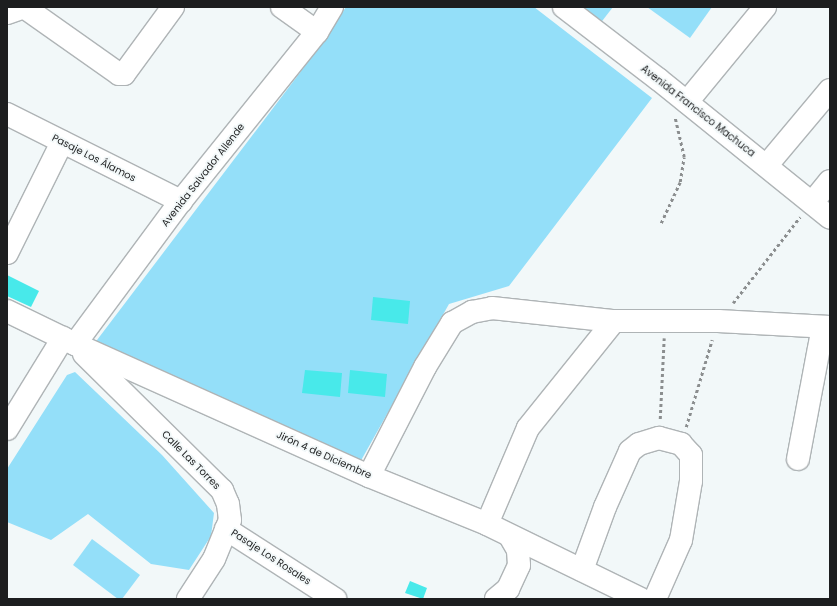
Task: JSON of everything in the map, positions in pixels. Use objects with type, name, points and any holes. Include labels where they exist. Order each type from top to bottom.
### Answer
[{"type":"street","points":[[7,13],[24,7],[119,74],[127,72],[173,7]]},
{"type":"street","points":[[282,7],[317,32]]},
{"type":"street","name":"Avenida Salvador Allende","points":[[7,429],[69,341],[317,32],[332,7]]},
{"type":"street","name":"Avenida Francisco Machuca","points":[[564,7],[681,107],[767,165],[830,218]]},
{"type":"street","points":[[681,107],[765,7]]},
{"type":"street","points":[[767,165],[830,90]]},
{"type":"street","name":"Pasaje Los Álamos","points":[[7,114],[181,201]]},
{"type":"street","points":[[7,253],[62,142]]},
{"type":"street","points":[[812,203],[830,181]]},
{"type":"street","points":[[369,476],[425,367],[452,323],[472,312],[492,308],[614,321],[665,320],[826,327],[798,459]]},
{"type":"street","name":"Jirón 4 de Diciembre","points":[[7,311],[69,341],[369,476],[487,524],[641,599]]},
{"type":"street","points":[[487,524],[528,428],[614,321]]},
{"type":"street","name":"Calle Las Torres","points":[[69,341],[222,490],[228,504],[230,520],[214,559],[188,599]]},
{"type":"street","points":[[582,570],[605,507],[630,451],[639,444],[659,438],[681,444],[691,455],[691,481],[681,540],[655,599]]},
{"type":"street","name":"Pasaje Los Rosales","points":[[226,529],[335,599]]},
{"type":"street","points":[[496,599],[508,589],[519,565],[518,550],[510,536]]},
{"type":"path","points":[[661,224],[680,182],[684,157],[681,107]]},
{"type":"path","points":[[659,438],[665,320]]},
{"type":"shaded area","points":[[346,7],[534,7],[652,98],[509,286],[449,304],[359,464],[94,344],[308,62]]},
{"type":"shaded area","points":[[575,7],[613,7],[599,25]]},
{"type":"shaded area","points":[[647,7],[712,7],[690,38]]},
{"type":"shaded area","points":[[75,372],[162,455],[214,513],[211,536],[189,570],[151,564],[88,514],[51,540],[7,522],[7,469],[67,375]]},
{"type":"shaded area","points":[[92,539],[140,575],[122,599],[118,599],[73,565]]},
{"type":"building","points":[[7,275],[39,291],[31,307],[7,296]]},
{"type":"building","points":[[373,297],[410,301],[408,324],[371,320]]},
{"type":"building","points":[[305,370],[342,373],[340,397],[302,393]]},
{"type":"building","points":[[350,370],[387,374],[385,397],[348,393]]},
{"type":"building","points":[[410,581],[427,588],[423,599],[405,593]]}]
